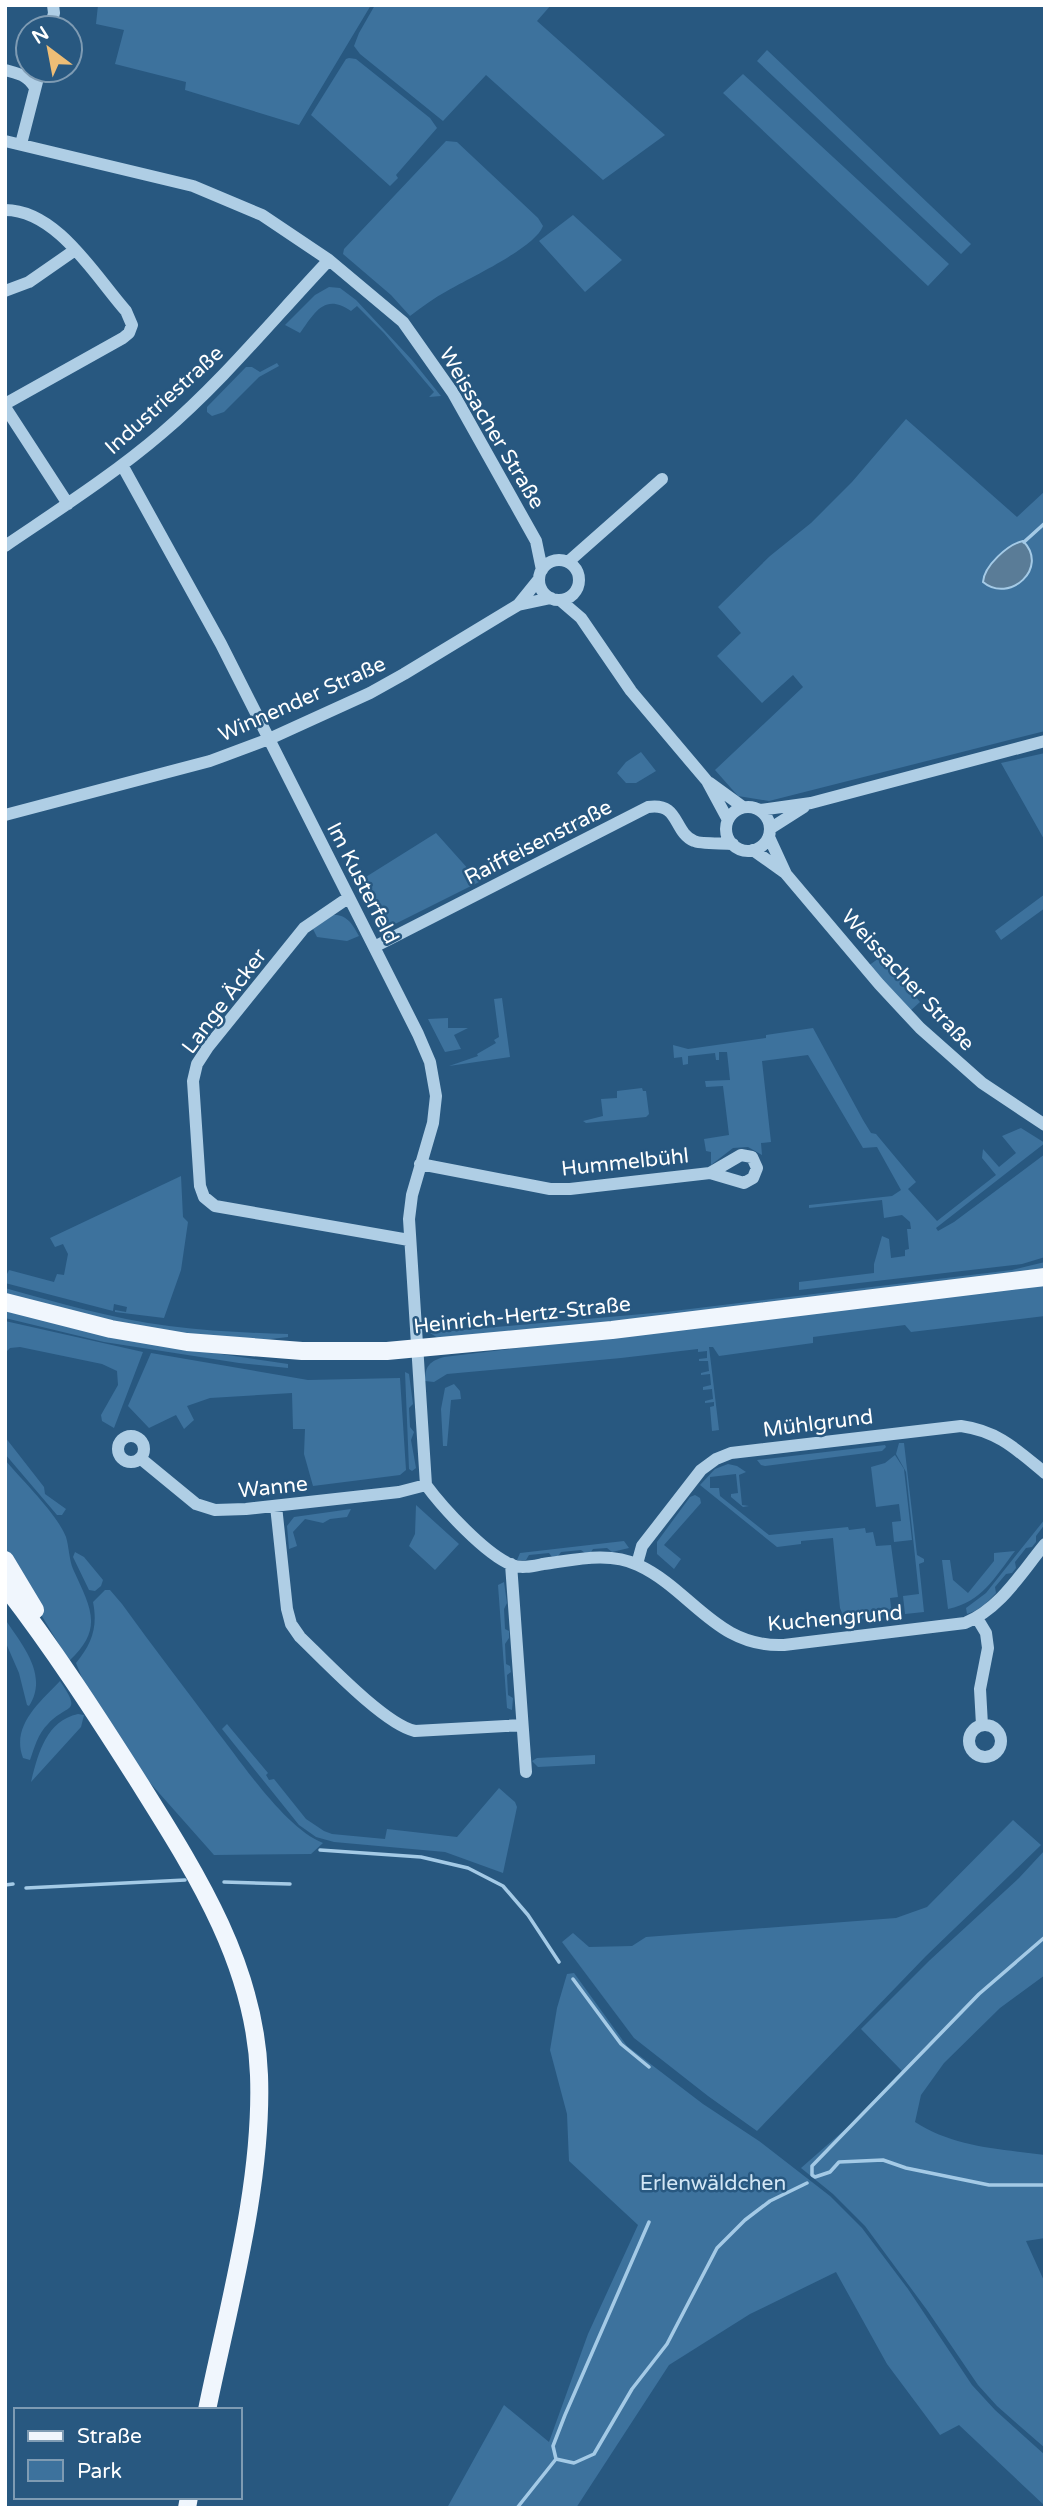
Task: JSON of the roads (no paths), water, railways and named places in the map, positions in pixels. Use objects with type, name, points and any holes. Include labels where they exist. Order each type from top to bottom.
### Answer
[{"type":"main road","name":"Heinrich-Hertz-Straße","points":[[5,1302],[111,1329],[187,1342],[302,1351],[417,1349],[612,1330],[1045,1277]]},
{"type":"main road","points":[[5,1560],[61,1660],[204,1889],[223,1927],[238,1969],[251,2019],[259,2073],[258,2137],[250,2196],[207,2408]]},
{"type":"main road","points":[[5,1586],[61,1660]]},
{"type":"street","points":[[5,70],[30,79],[35,88]]},
{"type":"street","points":[[20,144],[36,84]]},
{"type":"street","name":"Weissacher Straße","points":[[5,141],[193,186],[262,215],[329,260],[403,322],[459,401],[536,541],[542,590],[581,618],[631,691],[707,781],[727,823],[727,834],[733,845],[740,849],[753,850],[763,846],[770,833],[810,803]]},
{"type":"street","points":[[5,210],[24,213],[46,223],[75,250],[132,322],[131,330],[123,338],[5,406],[68,504]]},
{"type":"street","points":[[5,291],[29,282],[75,250]]},
{"type":"street","name":"Industriestraße","points":[[5,546],[122,466],[193,404],[329,260]]},
{"type":"street","name":"Im Kusterfeld","points":[[122,466],[210,623],[422,1043],[433,1073],[435,1111],[411,1195],[409,1240],[417,1349]]},
{"type":"street","points":[[540,574],[549,563],[563,561],[597,538],[662,479]]},
{"type":"street","points":[[555,599],[567,599],[578,584],[597,538]]},
{"type":"street","name":"Weissacher Straße","points":[[536,541],[574,566],[581,618]]},
{"type":"street","name":"Winnender Straße","points":[[518,605],[540,574]]},
{"type":"street","name":"Winnender Straße","points":[[5,815],[187,767],[269,739],[387,684],[518,605],[555,599]]},
{"type":"street","name":"Weissacher Straße","points":[[707,781],[744,807],[760,810],[810,803],[1045,740]]},
{"type":"street","name":"Raiffeisenstraße","points":[[374,947],[648,807],[655,806],[669,811],[691,840],[701,844],[711,841],[733,845]]},
{"type":"street","points":[[711,841],[736,811],[744,807]]},
{"type":"street","name":"Weissacher Straße","points":[[760,810],[768,819],[770,833],[786,874]]},
{"type":"street","name":"Weissacher Straße","points":[[753,850],[786,874],[879,984],[927,1034],[982,1083],[1045,1125]]},
{"type":"street","name":"Lange Äcker","points":[[348,898],[304,928],[197,1064],[193,1081],[200,1186],[204,1197],[215,1206],[409,1240]]},
{"type":"street","name":"Hummelbühl","points":[[421,1164],[550,1189],[710,1173]]},
{"type":"street","points":[[417,1349],[426,1485],[480,1542],[511,1564],[526,1772]]},
{"type":"street","name":"Mühlgrund","points":[[637,1564],[642,1546],[701,1469],[732,1453],[961,1426],[976,1428],[999,1437],[1045,1473]]},
{"type":"street","name":"Wanne","points":[[140,1458],[196,1504],[230,1511],[399,1492],[426,1485]]},
{"type":"street","points":[[276,1506],[290,1624],[300,1637],[374,1706],[400,1726],[415,1731],[522,1725]]},
{"type":"street","name":"Kuchengrund","points":[[511,1564],[525,1566],[618,1558],[637,1564],[722,1628],[746,1641],[762,1645],[784,1645],[949,1627],[977,1618],[1000,1599],[1045,1544]]},
{"type":"street","points":[[977,1618],[986,1633],[988,1648],[980,1689],[982,1725]]},
{"type":"waterway","points":[[1024,542],[1045,523]]},
{"type":"waterway","points":[[320,1850],[421,1857],[468,1868],[503,1886],[528,1915],[559,1962]]},
{"type":"waterway","points":[[26,1888],[185,1880]]},
{"type":"waterway","points":[[224,1882],[290,1884]]},
{"type":"waterway","points":[[5,1885],[13,1884]]},
{"type":"waterway","points":[[1045,1937],[979,1994],[812,2166],[812,2175],[815,2177],[830,2172],[839,2162],[883,2160],[906,2168],[989,2185],[1045,2185]]},
{"type":"waterway","points":[[573,1979],[621,2044],[649,2067]]},
{"type":"waterway","points":[[517,2508],[556,2459],[574,2463],[594,2454],[632,2389],[667,2344],[717,2248],[745,2220],[770,2201],[807,2183]]},
{"type":"waterway","points":[[556,2459],[553,2446],[565,2415],[649,2222]]},
{"type":"park label","name":"Erlenwäldchen","points":[[713,2183]]}]
